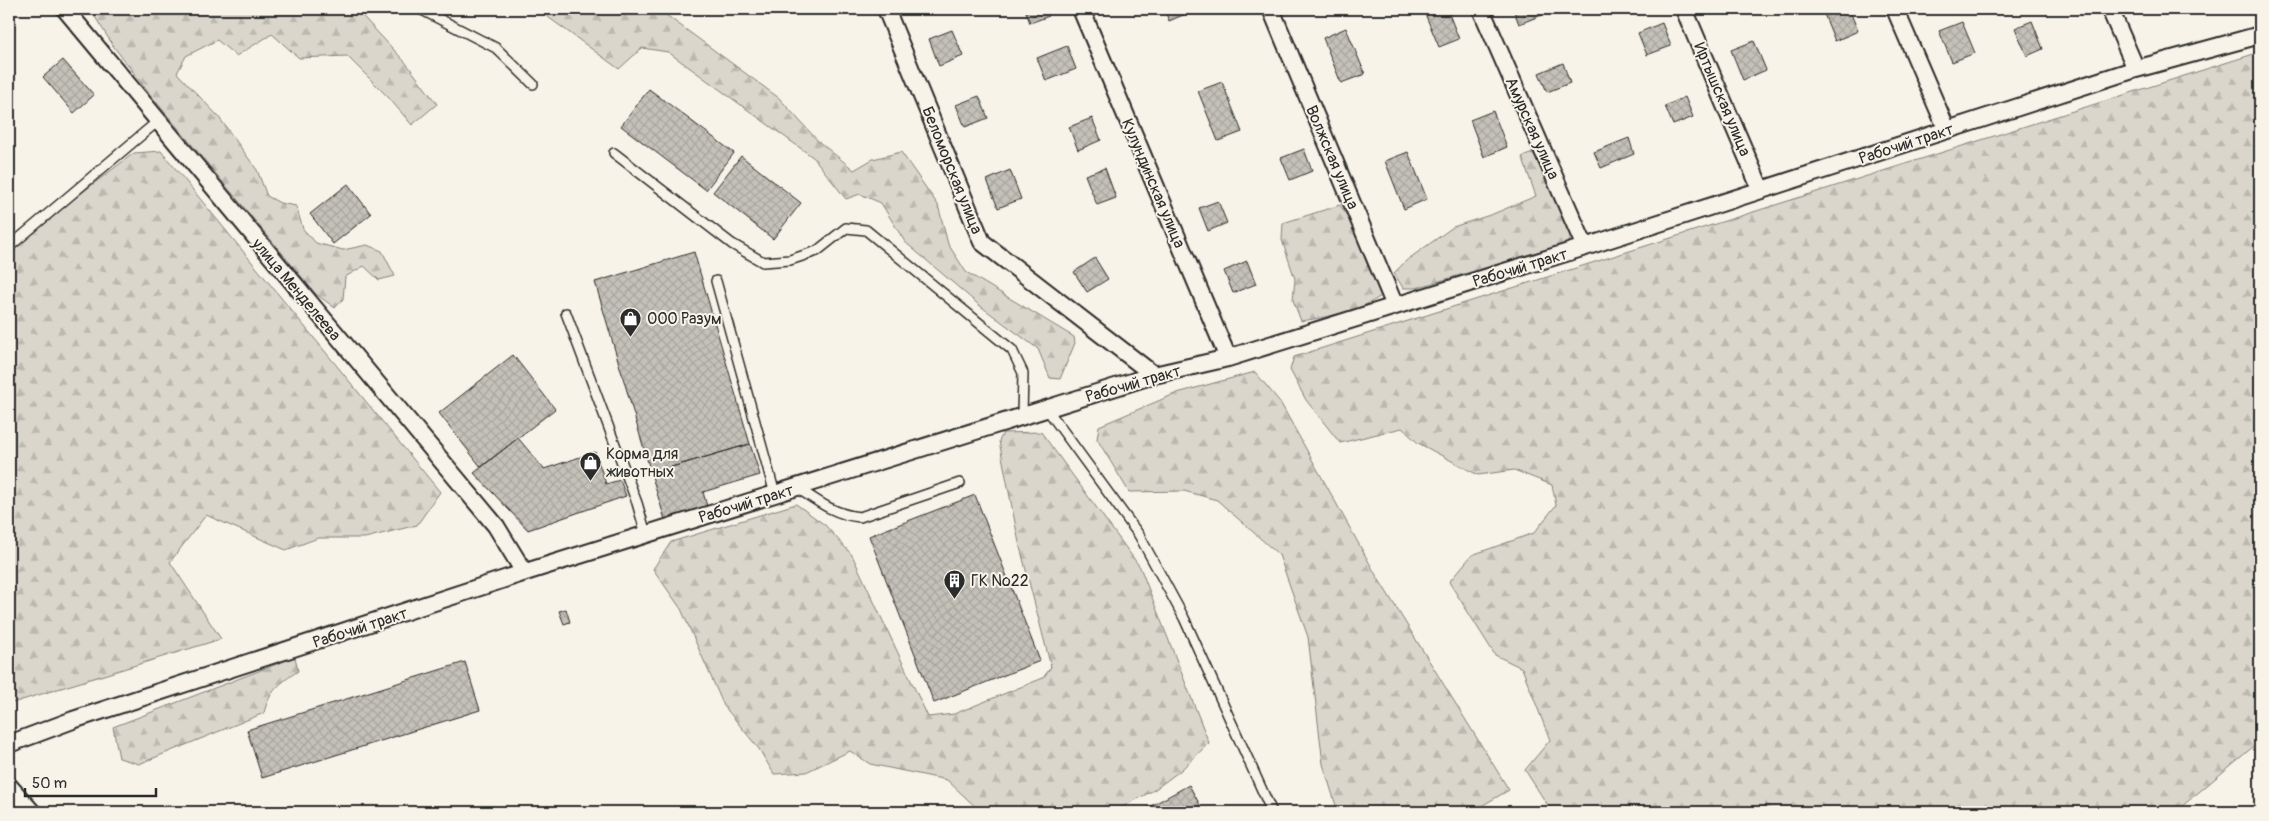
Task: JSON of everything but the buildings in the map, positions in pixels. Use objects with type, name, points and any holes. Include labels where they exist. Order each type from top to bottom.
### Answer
[{"type":"street","name":"улица Менделеева","points":[[65,9],[496,526],[524,572]]},
{"type":"street","name":"Беломорская улица","points":[[886,9],[982,242],[1154,375]]},
{"type":"street","name":"Кулундинская улица","points":[[1081,9],[1228,358]]},
{"type":"street","name":"Волжская улица","points":[[1271,9],[1395,306]]},
{"type":"street","name":"Амурская улица","points":[[1481,9],[1585,247]]},
{"type":"street","name":"Иртышская улица","points":[[1684,9],[1761,190]]},
{"type":"street","points":[[1895,9],[1947,130]]},
{"type":"street","points":[[2110,9],[2136,69]]},
{"type":"street","name":"Рабочий тракт","points":[[9,744],[73,720],[524,572],[1154,375],[1228,358],[1585,247],[2136,69],[2260,35]]},
{"type":"street","points":[[9,786],[32,812]]},
{"type":"lane","points":[[420,9],[496,48],[533,84]]},
{"type":"lane","points":[[9,247],[158,121]]},
{"type":"lane","points":[[614,153],[732,244],[763,262],[790,260],[817,251],[846,228],[866,230],[1012,350],[1023,373],[1022,416]]},
{"type":"lane","points":[[716,281],[775,494]]},
{"type":"lane","points":[[566,313],[637,503],[646,534]]},
{"type":"lane","points":[[1047,409],[1139,535],[1184,618],[1272,812]]},
{"type":"lane","points":[[796,487],[824,506],[845,516],[860,517],[960,483]]},
{"type":"green space","points":[[90,9],[356,9],[406,63],[437,104],[412,125],[388,97],[347,56],[299,58],[272,34],[236,56],[217,40],[186,56],[177,73],[218,116],[257,170],[267,196],[280,203],[296,206],[303,229],[316,243],[343,250],[367,245],[382,251],[395,276],[379,280],[364,266],[345,277],[343,299],[335,308],[316,294],[148,92],[114,47]]},
{"type":"green space","points":[[537,9],[658,9],[779,98],[818,141],[854,170],[873,159],[901,152],[938,205],[948,244],[966,272],[1074,337],[1075,343],[1060,379],[1050,378],[1038,349],[979,305],[905,242],[881,203],[860,194],[846,199],[814,158],[668,52],[642,48],[619,69]]},
{"type":"green space","points":[[2260,52],[2260,741],[2175,812],[1552,812],[1525,770],[1550,740],[1522,668],[1495,655],[1449,582],[1472,555],[1534,533],[1556,505],[1552,485],[1514,470],[1478,475],[1418,443],[1402,428],[1340,443],[1306,400],[1290,370],[1294,357]]},
{"type":"green space","points":[[161,151],[440,492],[417,525],[365,538],[318,538],[286,550],[206,515],[170,562],[221,639],[9,704],[9,248],[134,153]]},
{"type":"green space","points":[[1533,153],[1564,212],[1570,235],[1569,243],[1416,288],[1403,288],[1394,273],[1407,260],[1453,227],[1493,214],[1536,196],[1522,157]]},
{"type":"green space","points":[[1340,205],[1364,249],[1381,296],[1353,310],[1332,316],[1301,321],[1293,300],[1295,279],[1282,240],[1283,223]]},
{"type":"green space","points":[[1255,372],[1280,402],[1376,575],[1509,790],[1471,812],[1338,812],[1323,764],[1308,637],[1279,555],[1217,500],[1184,491],[1129,492],[1097,439],[1099,426],[1177,393]]},
{"type":"green space","points":[[1041,432],[1140,567],[1209,743],[1181,770],[1154,790],[1113,812],[981,812],[947,780],[870,764],[850,751],[806,772],[774,774],[759,749],[724,706],[681,609],[653,569],[671,542],[796,504],[825,525],[852,555],[928,717],[954,714],[1043,678],[1051,667],[1019,543],[999,441],[1003,433]]},
{"type":"green space","points":[[295,657],[298,671],[276,688],[266,705],[264,713],[139,764],[119,758],[113,727]]},
{"type":"place","name":"ООО Разум","points":[[631,337]]},
{"type":"place","name":"Корма для животных","points":[[590,481]]},
{"type":"place","name":"ГК №22","points":[[955,599]]}]
